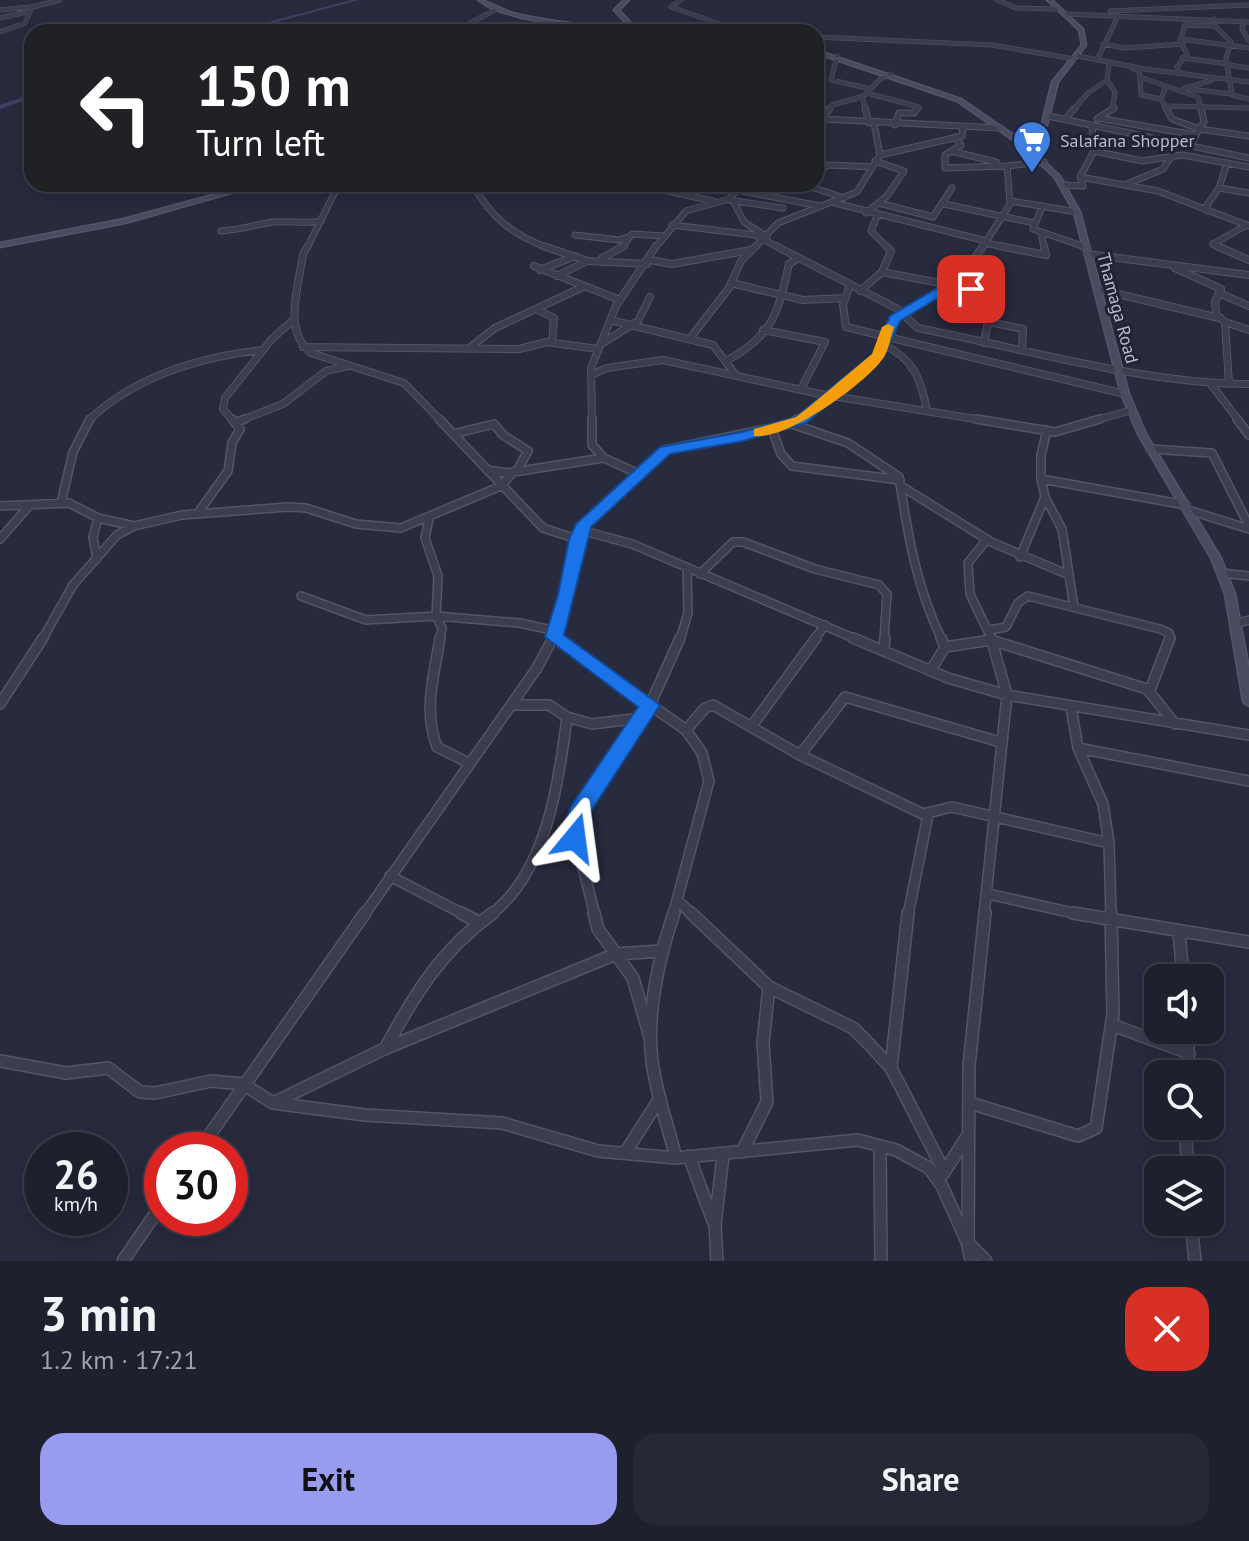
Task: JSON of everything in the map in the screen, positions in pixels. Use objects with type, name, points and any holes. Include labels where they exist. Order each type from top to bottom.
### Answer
[{"type":"main road","points":[[480,0],[495,10],[576,24]]},
{"type":"main road","points":[[627,0],[616,10],[627,24]]},
{"type":"main road","points":[[1012,136],[1040,129],[1048,116],[1055,82],[1076,58],[1084,36],[1066,14],[1049,0]]},
{"type":"main road","name":"Thamaga Road","points":[[824,53],[951,96],[1012,136],[1044,162],[1063,185],[1077,212],[1125,394],[1150,449],[1187,507],[1222,573],[1238,623],[1249,701]]},
{"type":"main road","points":[[0,245],[125,221],[231,192]]},
{"type":"street","points":[[0,10],[60,0]]},
{"type":"street","points":[[681,0],[671,7],[720,24]]},
{"type":"street","points":[[986,0],[1021,8],[1059,9]]},
{"type":"street","points":[[1110,0],[1115,11]]},
{"type":"street","points":[[1173,17],[1187,14],[1175,0]]},
{"type":"street","points":[[1099,15],[1097,12],[1249,5]]},
{"type":"street","points":[[0,32],[25,23],[32,7]]},
{"type":"street","points":[[468,24],[495,10]]},
{"type":"street","points":[[0,18],[28,12]]},
{"type":"street","points":[[1066,14],[1249,22]]},
{"type":"street","points":[[1094,59],[1114,32],[1118,16]]},
{"type":"street","points":[[1214,19],[1215,26]]},
{"type":"street","points":[[1243,24],[1249,29]]},
{"type":"street","points":[[1243,24],[1249,41]]},
{"type":"street","points":[[1180,73],[1177,68],[1187,54],[1182,42],[1186,25],[1215,26],[1229,38],[1226,58],[1231,94]]},
{"type":"street","points":[[824,37],[992,45],[1249,82]]},
{"type":"street","points":[[1103,44],[1125,48],[1182,42],[1249,48]]},
{"type":"street","points":[[837,56],[831,69],[831,80],[919,107],[914,113],[899,113],[895,125]]},
{"type":"street","points":[[1182,58],[1249,68]]},
{"type":"street","points":[[1094,59],[1139,71],[1141,95],[1161,99],[1174,121],[1199,129],[1249,136],[1241,156]]},
{"type":"street","points":[[1091,125],[1114,109],[1115,92],[1107,80],[1109,64]]},
{"type":"street","points":[[824,118],[835,103],[866,93],[891,74]]},
{"type":"street","points":[[1140,77],[1166,86],[1249,99]]},
{"type":"street","points":[[1065,119],[1088,93],[1107,80]]},
{"type":"street","points":[[1162,92],[1206,81],[1228,80]]},
{"type":"street","points":[[1161,99],[1166,86]]},
{"type":"street","points":[[1183,89],[1197,96],[1204,123],[1191,146]]},
{"type":"street","points":[[866,93],[880,155]]},
{"type":"street","points":[[1166,106],[1249,108]]},
{"type":"street","points":[[1048,116],[1249,158]]},
{"type":"street","points":[[1098,118],[1195,135]]},
{"type":"street","points":[[824,119],[1000,128]]},
{"type":"street","points":[[1063,185],[1083,186],[1080,177],[1094,151],[1091,125]]},
{"type":"street","points":[[691,337],[731,283],[738,265],[786,218],[835,203],[860,189],[880,155],[963,135],[963,128]]},
{"type":"street","points":[[956,137],[961,145],[949,152],[942,165],[949,169],[1044,162]]},
{"type":"street","points":[[923,143],[1009,165]]},
{"type":"street","points":[[879,148],[892,151]]},
{"type":"street","points":[[1094,151],[1142,161],[1171,157],[1249,167]]},
{"type":"street","points":[[1126,184],[1163,169],[1171,157]]},
{"type":"street","points":[[1208,211],[1207,205],[1219,188],[1227,163]]},
{"type":"street","points":[[824,167],[873,164],[904,171],[879,203],[866,213]]},
{"type":"street","points":[[211,1132],[469,763],[514,705],[555,634],[579,534],[637,473],[673,447],[790,424],[832,396],[874,360],[892,321],[953,284],[986,242],[1011,201],[1009,165]]},
{"type":"street","points":[[1080,177],[1158,191],[1248,226]]},
{"type":"street","points":[[879,203],[933,217],[952,188]]},
{"type":"street","points":[[1219,188],[1249,193]]},
{"type":"street","points":[[335,192],[303,254],[293,331],[302,346],[404,383],[543,528],[628,543],[931,670],[1007,695],[1249,735]]},
{"type":"street","points":[[477,192],[485,207],[504,225],[536,243],[592,261],[672,264],[751,250]]},
{"type":"street","points":[[673,192],[783,208]]},
{"type":"street","points":[[637,473],[604,458],[592,445],[589,411],[594,390],[591,375],[599,346],[620,300],[672,225],[686,211],[728,201],[735,192]]},
{"type":"street","points":[[764,192],[821,206]]},
{"type":"street","points":[[786,218],[783,208],[793,192]]},
{"type":"street","points":[[824,192],[844,199]]},
{"type":"street","points":[[728,201],[744,222],[765,239],[797,259],[821,267],[904,313],[916,327],[984,343],[1210,383],[1249,384]]},
{"type":"street","points":[[1011,201],[1077,212]]},
{"type":"street","points":[[835,203],[877,216],[1046,255],[1041,232]]},
{"type":"street","points":[[944,204],[1034,223]]},
{"type":"street","points":[[1042,207],[1033,229],[1086,250],[1168,264],[1247,272]]},
{"type":"street","points":[[894,220],[900,210]]},
{"type":"street","points":[[860,291],[882,272],[891,249],[871,231],[877,216]]},
{"type":"street","points":[[221,231],[246,230],[269,222],[301,225],[321,221]]},
{"type":"street","points":[[672,225],[749,234],[765,239]]},
{"type":"street","points":[[1248,226],[1213,244],[1249,260]]},
{"type":"street","points":[[575,235],[619,240],[635,234],[663,236]]},
{"type":"street","points":[[557,276],[616,251],[626,245],[628,237]]},
{"type":"street","points":[[616,251],[618,260]]},
{"type":"street","points":[[575,256],[536,268],[620,300]]},
{"type":"street","points":[[726,361],[754,346],[779,309],[784,297],[788,266],[797,259]]},
{"type":"street","points":[[1168,264],[1219,286],[1215,302],[1223,320],[1229,384]]},
{"type":"street","points":[[882,272],[953,284],[990,298],[993,305],[984,343]]},
{"type":"street","points":[[731,283],[784,297],[809,300],[845,298]]},
{"type":"street","points":[[850,285],[845,298],[845,326],[885,341],[1125,394]]},
{"type":"street","points":[[468,349],[495,328],[583,287]]},
{"type":"street","points":[[1097,289],[1223,320],[1249,330]]},
{"type":"street","points":[[1219,293],[1249,306]]},
{"type":"street","points":[[302,346],[519,349],[552,342],[599,346],[634,325],[642,317],[650,297]]},
{"type":"street","points":[[538,310],[554,318],[552,342]]},
{"type":"street","points":[[198,513],[207,494],[229,469],[229,451],[240,429],[224,413],[223,403],[263,350],[294,319]]},
{"type":"street","points":[[610,320],[691,337],[713,345],[735,374]]},
{"type":"street","points":[[989,322],[1023,329],[1022,350]]},
{"type":"street","points":[[763,330],[824,341],[801,389]]},
{"type":"street","points":[[950,355],[959,338]]},
{"type":"street","points":[[885,341],[910,359],[922,387],[927,410]]},
{"type":"street","points":[[995,364],[1001,346]]},
{"type":"street","points":[[61,503],[67,469],[85,425],[97,414],[145,380],[174,366],[263,350]]},
{"type":"street","points":[[591,375],[659,359],[832,396],[1061,432],[1098,418],[1132,410]]},
{"type":"street","points":[[235,423],[283,404],[326,371],[353,365]]},
{"type":"street","points":[[1210,383],[1249,435]]},
{"type":"street","points":[[0,704],[58,615],[73,585],[112,540],[134,526],[198,513],[298,507],[356,524],[393,528],[429,519],[501,486],[515,472],[528,451],[503,435],[494,424],[453,434]]},
{"type":"street","points":[[790,424],[824,432],[848,444],[885,465],[900,483],[987,539],[1020,557],[1069,575]]},
{"type":"street","points":[[772,429],[781,454],[792,466],[900,483]]},
{"type":"street","points":[[1047,430],[1041,455],[1041,479],[1045,497],[1062,529],[1074,607]]},
{"type":"street","points":[[1150,449],[1212,453],[1249,527]]},
{"type":"street","points":[[487,470],[515,472],[604,458]]},
{"type":"street","points":[[1041,479],[1187,507],[1220,523],[1249,527]]},
{"type":"street","points":[[900,483],[911,556],[923,601],[945,647]]},
{"type":"street","points":[[1020,557],[1045,497]]},
{"type":"street","points":[[0,506],[61,503],[80,508],[98,518],[134,526]]},
{"type":"street","points":[[0,539],[7,534],[20,511],[30,506]]},
{"type":"street","points":[[97,559],[93,537],[98,518]]},
{"type":"street","points":[[429,519],[425,538],[438,576],[436,616],[442,628],[430,692],[429,725],[437,747],[469,763]]},
{"type":"street","points":[[968,1246],[969,1066],[1007,695],[990,635],[971,597],[968,566],[987,539]]},
{"type":"street","points":[[700,574],[733,542],[743,542],[815,569],[879,585],[887,594],[884,648]]},
{"type":"street","points":[[687,569],[688,613],[675,654],[650,705],[582,805],[573,829],[598,929],[633,978],[651,1041],[660,1098],[715,1225]]},
{"type":"street","points":[[1222,573],[1249,576]]},
{"type":"street","points":[[301,596],[366,620],[436,616],[520,623],[555,634],[686,730],[700,747],[709,781],[678,901],[661,951],[651,1041]]},
{"type":"street","points":[[931,670],[945,647],[990,635],[1006,627],[1026,596],[1169,633],[1170,638],[1150,690]]},
{"type":"street","points":[[1238,623],[1249,620]]},
{"type":"street","points":[[751,727],[825,625]]},
{"type":"street","points":[[990,635],[1150,690],[1175,724]]},
{"type":"street","points":[[800,755],[845,697],[1000,742]]},
{"type":"street","points":[[514,705],[549,705],[567,717],[600,725],[641,718]]},
{"type":"street","points":[[686,730],[705,708],[713,705],[800,755],[928,815]]},
{"type":"street","points":[[970,1103],[1078,1136],[1088,1134],[1099,1120],[1112,1025],[1113,922],[1109,843],[1103,804],[1078,748],[1071,707]]},
{"type":"street","points":[[384,1049],[439,959],[476,921],[520,887],[552,796],[566,739],[567,717]]},
{"type":"street","points":[[1078,748],[1249,781]]},
{"type":"street","points":[[928,815],[945,807],[1109,843]]},
{"type":"street","points":[[891,1068],[905,929],[928,815]]},
{"type":"street","points":[[390,876],[476,921]]},
{"type":"street","points":[[988,894],[1113,922],[1249,942]]},
{"type":"street","points":[[678,901],[769,987],[853,1028],[891,1068],[941,1176],[971,1261]]},
{"type":"street","points":[[1179,931],[1182,964]]},
{"type":"street","points":[[273,1103],[384,1049],[616,954],[661,951]]},
{"type":"street","points":[[742,1152],[767,1102],[763,1043],[769,987]]},
{"type":"street","points":[[1112,1025],[1189,1053]]},
{"type":"street","points":[[1189,1044],[1189,1060]]},
{"type":"street","points":[[0,1061],[32,1064],[66,1073],[108,1068],[140,1092],[155,1093],[211,1081],[243,1084],[273,1103],[386,1117],[412,1115],[502,1123],[598,1151],[683,1157],[723,1155],[849,1138],[880,1146],[941,1176]]},
{"type":"street","points":[[625,1153],[660,1098]]},
{"type":"street","points":[[941,1176],[968,1134]]},
{"type":"street","points":[[880,1146],[881,1261]]},
{"type":"street","points":[[717,1261],[715,1225],[723,1155]]},
{"type":"street","points":[[123,1261],[144,1230]]},
{"type":"street","points":[[1192,1236],[1195,1261]]},
{"type":"street","points":[[968,1246],[986,1261]]},
{"type":"waterway","points":[[264,24],[357,0]]},
{"type":"waterway","points":[[0,107],[24,99]]},
{"type":"slow traffic","points":[[760,432],[801,420],[815,409],[878,356],[888,327]]},
{"type":"place","name":"Salafana Shopper","points":[[1032,174]]},
{"type":"route","points":[[575,838],[574,820],[578,812],[650,705],[554,637],[567,595],[577,539],[584,524],[665,450],[743,436],[801,420],[878,356],[887,329],[895,319],[956,282],[971,289]]}]
